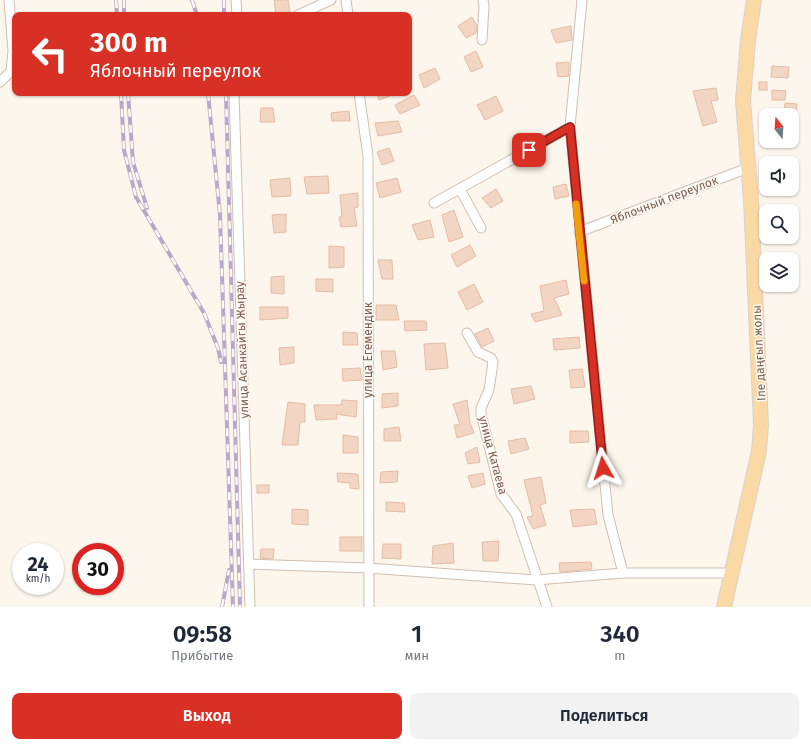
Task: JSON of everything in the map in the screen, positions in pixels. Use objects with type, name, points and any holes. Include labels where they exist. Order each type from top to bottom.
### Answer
[{"type":"main road","name":"Іле даңғыл жолы","points":[[724,607],[759,452],[762,425],[743,101],[748,40],[754,0]]},
{"type":"street","points":[[9,0],[12,38]]},
{"type":"street","points":[[236,0],[237,12]]},
{"type":"street","points":[[305,12],[331,0]]},
{"type":"street","points":[[346,0],[348,12]]},
{"type":"street","points":[[482,40],[483,0]]},
{"type":"street","points":[[582,0],[570,127],[579,232],[608,515],[623,573]]},
{"type":"street","points":[[0,82],[11,71],[12,61]]},
{"type":"street","name":"улица Асанкайгы Жырау","points":[[234,96],[250,607]]},
{"type":"street","name":"улица Егемендик","points":[[359,96],[368,156],[369,607]]},
{"type":"street","points":[[434,203],[570,127]]},
{"type":"street","name":"Яблочный переулок","points":[[579,232],[748,168]]},
{"type":"street","points":[[460,189],[481,228]]},
{"type":"street","name":"улица Катаева","points":[[467,333],[478,352],[491,358],[493,362],[489,390],[481,408],[481,414],[501,494],[516,514],[536,580],[546,607]]},
{"type":"street","points":[[249,564],[368,568],[536,580],[623,573],[732,573]]},
{"type":"building","points":[[274,0],[288,0],[290,12],[276,12]]},
{"type":"building","points":[[472,17],[477,26],[476,33],[466,38],[458,26]]},
{"type":"building","points":[[571,26],[572,40],[556,43],[551,30]]},
{"type":"building","points":[[476,51],[483,67],[471,72],[464,57]]},
{"type":"building","points":[[569,62],[569,76],[558,77],[556,63]]},
{"type":"building","points":[[772,66],[789,67],[788,78],[771,77]]},
{"type":"building","points":[[435,68],[440,79],[424,88],[419,75]]},
{"type":"building","points":[[759,82],[767,82],[767,90],[759,90]]},
{"type":"building","points":[[716,88],[718,100],[711,101],[717,122],[703,126],[693,91]]},
{"type":"building","points":[[772,90],[786,91],[785,100],[772,100]]},
{"type":"building","points":[[414,95],[420,105],[400,114],[395,105]]},
{"type":"building","points":[[378,96],[390,96],[379,100]]},
{"type":"building","points":[[496,96],[503,111],[485,120],[477,105]]},
{"type":"building","points":[[785,103],[797,104],[797,108],[785,108]]},
{"type":"building","points":[[261,108],[273,108],[275,122],[260,122]]},
{"type":"building","points":[[349,111],[350,121],[332,121],[331,113]]},
{"type":"building","points":[[398,121],[402,132],[378,136],[375,123]]},
{"type":"building","points":[[389,148],[394,161],[382,165],[377,152]]},
{"type":"building","points":[[328,176],[329,193],[307,194],[304,177]]},
{"type":"building","points":[[290,178],[291,196],[272,197],[270,180]]},
{"type":"building","points":[[397,178],[401,192],[380,198],[376,183]]},
{"type":"building","points":[[566,184],[569,196],[555,199],[553,187]]},
{"type":"building","points":[[496,189],[503,201],[491,208],[482,198]]},
{"type":"building","points":[[358,193],[358,207],[354,208],[357,226],[341,227],[339,217],[342,217],[340,195]]},
{"type":"building","points":[[454,210],[463,237],[449,242],[442,215]]},
{"type":"building","points":[[286,214],[286,232],[274,233],[272,215]]},
{"type":"building","points":[[430,220],[434,237],[418,240],[412,225]]},
{"type":"building","points":[[470,245],[476,256],[457,267],[451,255]]},
{"type":"building","points":[[329,246],[344,247],[344,267],[329,268]]},
{"type":"building","points":[[378,260],[392,260],[393,279],[382,279]]},
{"type":"building","points":[[284,276],[284,294],[271,293],[271,277]]},
{"type":"building","points":[[316,279],[333,279],[333,292],[316,291]]},
{"type":"building","points":[[566,280],[569,294],[554,298],[562,315],[535,322],[531,314],[544,311],[540,286]]},
{"type":"building","points":[[474,284],[483,302],[467,310],[458,292]]},
{"type":"building","points":[[376,305],[396,305],[399,320],[376,320]]},
{"type":"building","points":[[260,307],[288,307],[288,318],[260,320]]},
{"type":"building","points":[[404,321],[426,321],[427,330],[405,331]]},
{"type":"building","points":[[488,328],[494,341],[482,347],[475,334]]},
{"type":"building","points":[[343,332],[357,333],[358,345],[343,345]]},
{"type":"building","points":[[579,337],[580,348],[554,350],[553,339]]},
{"type":"building","points":[[445,343],[448,368],[426,370],[424,344]]},
{"type":"building","points":[[294,347],[294,363],[280,365],[279,348]]},
{"type":"building","points":[[381,351],[395,351],[397,367],[383,370]]},
{"type":"building","points":[[360,368],[362,380],[343,381],[342,369]]},
{"type":"building","points":[[582,369],[585,387],[571,388],[569,370]]},
{"type":"building","points":[[531,386],[535,399],[514,404],[511,389]]},
{"type":"building","points":[[398,393],[398,406],[382,408],[382,394]]},
{"type":"building","points":[[342,400],[357,401],[356,417],[336,414],[337,419],[316,420],[314,405],[341,405]]},
{"type":"building","points":[[467,400],[470,423],[474,433],[457,438],[454,425],[460,425],[453,404]]},
{"type":"building","points":[[288,402],[305,404],[305,422],[300,422],[298,445],[282,445]]},
{"type":"building","points":[[399,427],[401,441],[384,441],[384,429]]},
{"type":"building","points":[[570,431],[588,431],[589,442],[570,443]]},
{"type":"building","points":[[343,435],[358,437],[358,453],[343,453]]},
{"type":"building","points":[[525,438],[529,449],[511,454],[508,441]]},
{"type":"building","points":[[477,447],[480,462],[468,464],[465,453]]},
{"type":"building","points":[[398,471],[397,482],[380,483],[381,472]]},
{"type":"building","points":[[337,473],[358,474],[359,489],[350,488],[350,483],[338,482]]},
{"type":"building","points":[[483,473],[485,484],[472,488],[468,476]]},
{"type":"building","points":[[541,477],[546,503],[540,505],[546,525],[533,529],[527,517],[533,516],[524,480]]},
{"type":"building","points":[[257,485],[269,485],[269,493],[257,493]]},
{"type":"building","points":[[386,502],[404,503],[405,512],[386,511]]},
{"type":"building","points":[[292,509],[308,510],[308,525],[292,524]]},
{"type":"building","points":[[594,509],[597,524],[573,527],[570,510]]},
{"type":"building","points":[[340,537],[362,537],[362,551],[340,551]]},
{"type":"building","points":[[499,541],[498,561],[483,561],[482,542]]},
{"type":"building","points":[[453,543],[454,563],[432,564],[433,546]]},
{"type":"building","points":[[383,544],[401,544],[401,559],[382,558]]},
{"type":"building","points":[[261,549],[274,549],[273,559],[260,558]]},
{"type":"building","points":[[591,562],[592,569],[560,572],[559,563]]},
{"type":"railway","points":[[116,0],[117,12]]},
{"type":"railway","points":[[124,0],[124,12]]},
{"type":"railway","points":[[192,0],[196,12]]},
{"type":"railway","points":[[224,0],[224,12]]},
{"type":"railway","points":[[121,96],[124,150],[136,197],[204,313],[218,348],[221,362]]},
{"type":"railway","points":[[128,96],[133,162],[147,208]]},
{"type":"railway","points":[[208,96],[220,215],[233,607]]},
{"type":"railway","points":[[226,96],[240,607]]},
{"type":"railway","points":[[222,607],[229,570]]},
{"type":"slow traffic","points":[[576,204],[584,281]]},
{"type":"route","points":[[529,150],[570,127],[603,468]]}]
